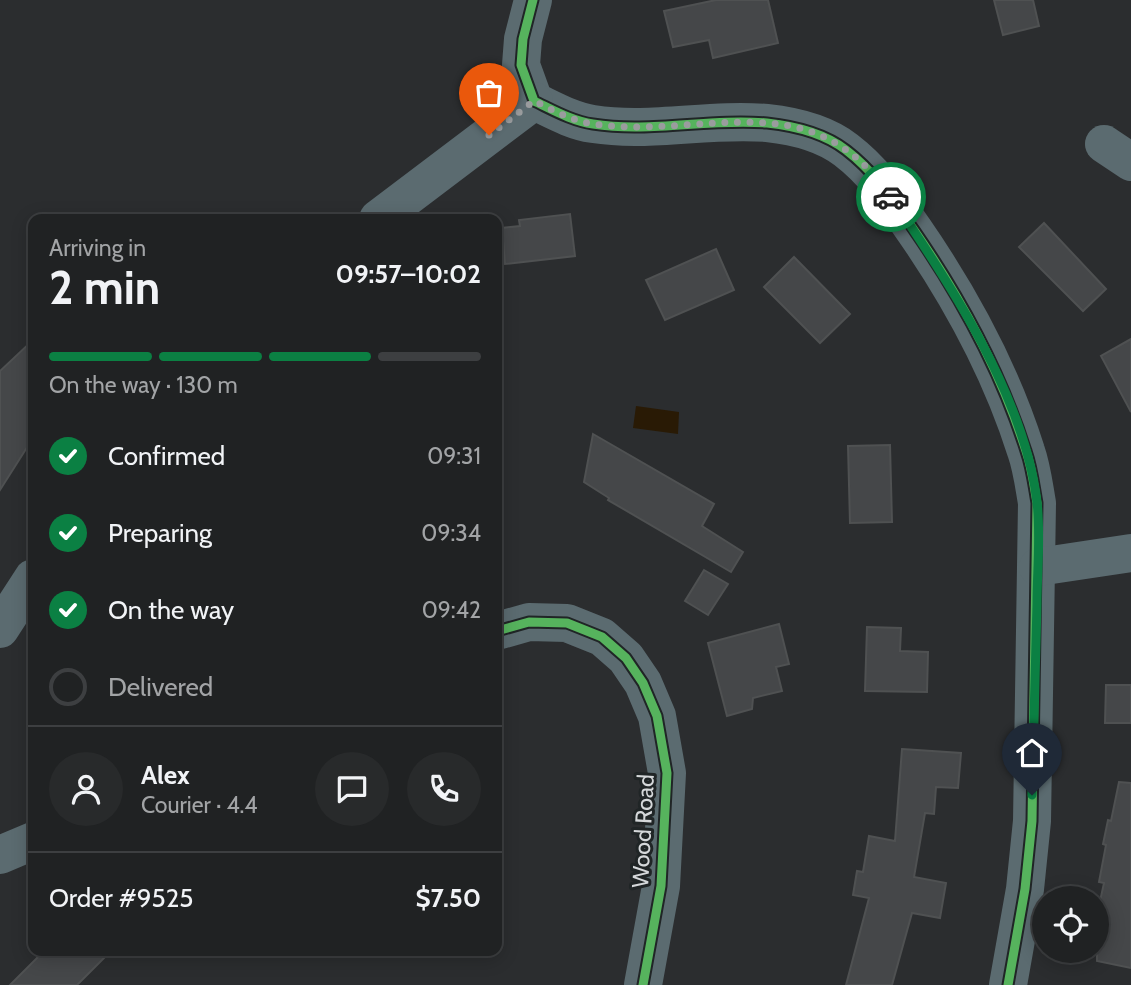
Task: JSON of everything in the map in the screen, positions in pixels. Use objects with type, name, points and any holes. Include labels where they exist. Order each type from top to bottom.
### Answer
[{"type":"street","points":[[533,0],[523,39],[521,65],[534,101],[564,116],[591,124],[624,127],[731,121],[769,123],[813,132],[845,149],[878,177],[971,320],[1005,393],[1027,453],[1037,503],[1032,821],[1025,889],[1008,985]]},
{"type":"street","points":[[384,214],[534,101]]},
{"type":"street","points":[[1038,567],[1131,553]]},
{"type":"street","points":[[0,629],[28,586]]},
{"type":"street","name":"Wood Road","points":[[502,630],[529,622],[567,623],[602,637],[626,658],[643,683],[657,716],[667,773],[662,886],[643,985]]},
{"type":"street","points":[[0,855],[28,843]]},
{"type":"shaded area","points":[[636,406],[679,412],[678,434],[633,428]]},
{"type":"building","points":[[716,0],[768,0],[778,43],[713,58],[709,40],[673,47],[664,11]]},
{"type":"building","points":[[994,0],[1033,0],[1039,26],[1003,35]]},
{"type":"building","points":[[570,214],[575,256],[505,264],[502,228],[520,226],[519,220]]},
{"type":"building","points":[[1044,223],[1106,289],[1083,311],[1019,247]]},
{"type":"building","points":[[716,249],[734,290],[665,320],[646,280]]},
{"type":"building","points":[[794,257],[850,314],[820,343],[764,287]]},
{"type":"building","points":[[1131,339],[1131,412],[1101,356]]},
{"type":"building","points":[[28,345],[28,446],[0,490],[0,371]]},
{"type":"building","points":[[593,434],[714,504],[702,526],[743,552],[731,572],[608,500],[609,498],[584,482]]},
{"type":"building","points":[[890,445],[892,522],[850,523],[848,446]]},
{"type":"building","points":[[704,570],[728,584],[708,615],[685,601]]},
{"type":"building","points":[[779,624],[789,664],[776,667],[782,691],[753,698],[752,709],[727,716],[708,643]]},
{"type":"building","points":[[867,627],[901,628],[900,651],[928,652],[927,692],[865,691]]},
{"type":"building","points":[[1106,685],[1131,685],[1131,723],[1105,723]]},
{"type":"building","points":[[902,749],[961,753],[958,788],[936,787],[934,814],[925,813],[914,877],[946,883],[940,918],[912,913],[892,985],[846,985],[869,898],[853,895],[857,871],[863,872],[869,836],[895,841]]},
{"type":"building","points":[[1119,782],[1131,783],[1131,968],[1107,963],[1109,963],[1109,886],[1103,886],[1104,883],[1099,882],[1106,845],[1103,844],[1108,820],[1111,821]]},
{"type":"building","points":[[39,956],[106,956],[77,985],[10,985]]},
{"type":"cycle path","points":[[533,0],[523,39],[521,65],[534,101],[585,123],[636,127],[723,122],[767,123],[809,131],[837,144],[866,168],[899,208],[948,282],[992,364],[1026,451],[1037,503],[1032,821],[1025,889],[1008,985]]},
{"type":"cycle path","points":[[502,630],[529,622],[567,623],[602,637],[626,658],[643,683],[657,716],[667,773],[661,886],[643,985]]},
{"type":"way so far","points":[[489,135],[534,101],[564,116],[591,124],[624,127],[731,121],[769,123],[813,132],[845,149],[878,177],[891,197]]},
{"type":"route","points":[[891,197],[971,320],[1005,393],[1027,453],[1037,503],[1038,567],[1032,795]]}]
